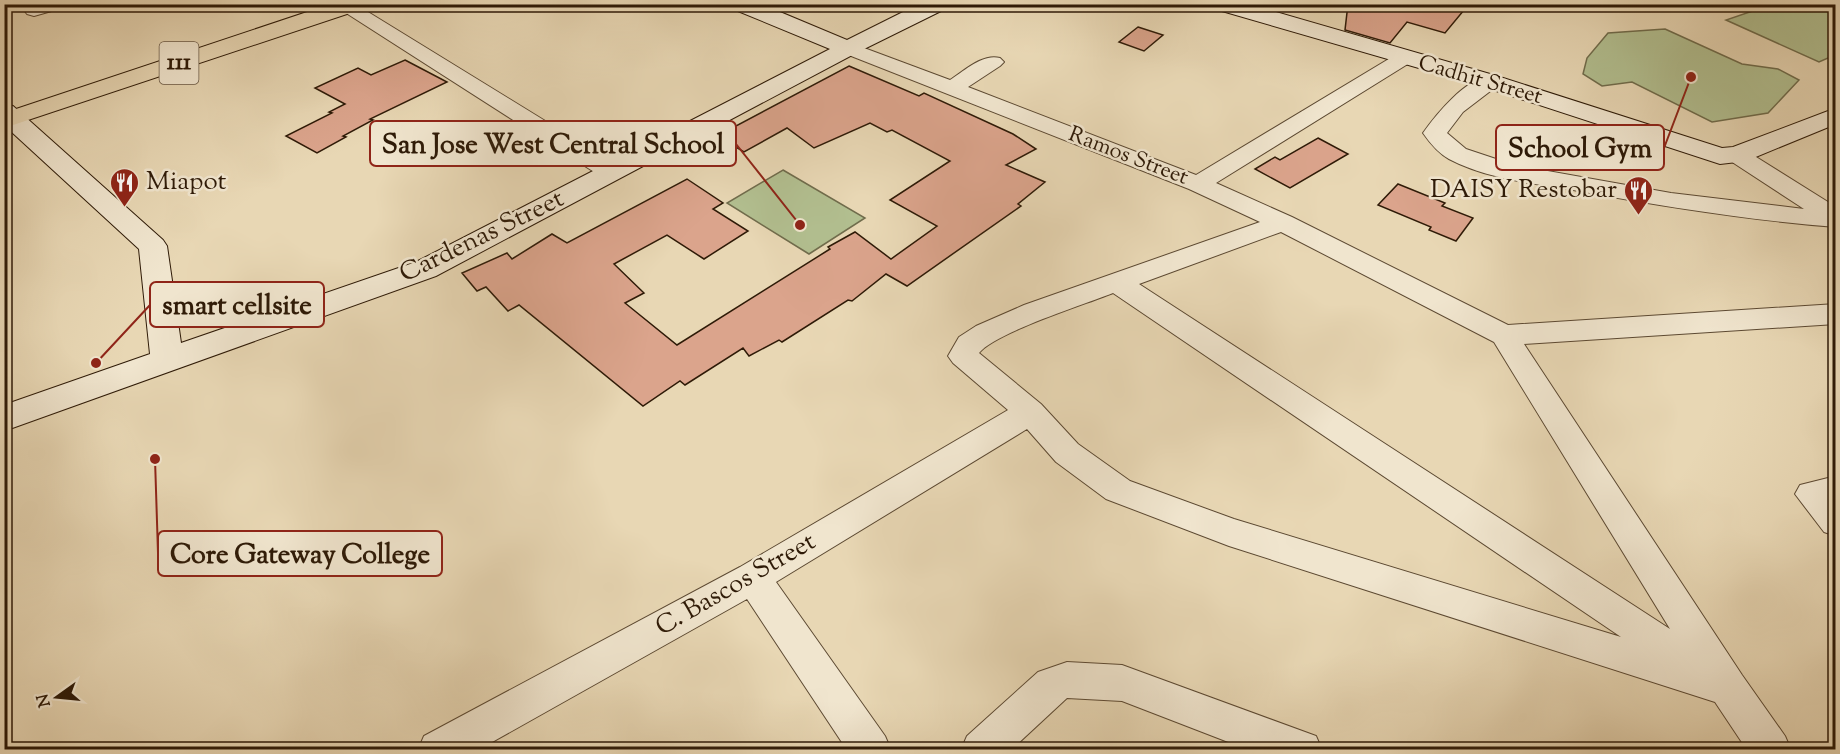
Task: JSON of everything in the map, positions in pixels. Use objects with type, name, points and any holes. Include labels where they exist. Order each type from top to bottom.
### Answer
[{"type":"main road","name":"111","points":[[8,117],[347,5]]},
{"type":"street","points":[[34,10],[55,4]]},
{"type":"street","name":"Ramos Street","points":[[741,4],[1198,184],[1282,223],[1504,335]]},
{"type":"street","name":"Cardenas Street","points":[[4,418],[426,269],[848,48],[938,4]]},
{"type":"street","name":"Cadhit Street","points":[[1223,4],[1489,81],[1712,154],[1737,155]]},
{"type":"street","points":[[347,5],[611,172]]},
{"type":"street","points":[[1198,184],[1404,58]]},
{"type":"street","points":[[952,88],[993,62]]},
{"type":"street","points":[[1489,81],[1455,107],[1435,133],[1445,146],[1459,155],[1497,169],[1681,204],[1761,214],[1836,218]]},
{"type":"street","points":[[1737,155],[1836,115]]},
{"type":"street","points":[[8,117],[153,246],[167,359]]},
{"type":"street","points":[[1737,155],[1836,218]]},
{"type":"street","points":[[1282,223],[1034,312],[986,333],[969,344],[963,356],[1030,412],[1067,453],[1118,490],[1229,532],[1728,688]]},
{"type":"street","points":[[1118,283],[1728,688]]},
{"type":"street","points":[[1771,750],[1728,688],[1504,335],[1836,314]]},
{"type":"street","name":"C. Bascos Street","points":[[438,750],[753,578],[1030,412]]},
{"type":"street","points":[[1824,491],[1836,522]]},
{"type":"street","points":[[753,578],[871,750]]},
{"type":"street","points":[[981,750],[1052,685],[1067,680],[1122,683],[1302,750]]},
{"type":"green space","points":[[1773,4],[1835,6],[1835,55],[1819,62],[1726,20]]},
{"type":"green space","points":[[1665,29],[1742,64],[1778,69],[1799,80],[1768,113],[1712,122],[1632,82],[1602,86],[1583,74],[1587,58],[1608,33]]},
{"type":"green space","points":[[783,170],[865,218],[809,254],[727,203]]},
{"type":"building","points":[[1348,4],[1469,4],[1445,33],[1407,22],[1390,43],[1345,30]]},
{"type":"building","points":[[1138,27],[1163,35],[1144,51],[1119,42]]},
{"type":"building","points":[[405,60],[447,82],[370,119],[373,120],[317,153],[286,136],[345,104],[315,88],[358,68],[371,75]]},
{"type":"building","points":[[849,66],[919,96],[924,93],[1013,134],[1036,149],[1006,165],[1045,182],[1018,204],[1021,206],[907,286],[886,274],[852,301],[848,300],[782,342],[779,340],[749,356],[743,348],[685,385],[680,381],[643,406],[519,305],[508,311],[486,287],[477,291],[462,273],[507,253],[512,259],[552,234],[567,243],[687,179],[723,203],[713,209],[748,231],[704,259],[667,235],[614,264],[644,293],[625,303],[677,345],[830,249],[828,247],[855,232],[891,259],[937,226],[890,200],[950,161],[892,130],[887,132],[870,123],[814,148],[787,128],[744,152],[717,136]]},
{"type":"building","points":[[1318,138],[1348,154],[1290,188],[1255,169],[1275,157],[1280,160]]},
{"type":"building","points":[[1398,184],[1445,203],[1442,206],[1473,218],[1456,241],[1429,230],[1431,227],[1378,205]]},
{"type":"place","name":"School Gym","points":[[1691,77]]},
{"type":"place","name":"Miapot","points":[[125,208]]},
{"type":"place","name":"DAISY Restobar","points":[[1638,216]]},
{"type":"place","name":"San Jose West Central School","points":[[800,225]]},
{"type":"place","name":"smart cellsite","points":[[96,363]]},
{"type":"place","name":"Core Gateway College","points":[[155,459]]}]
